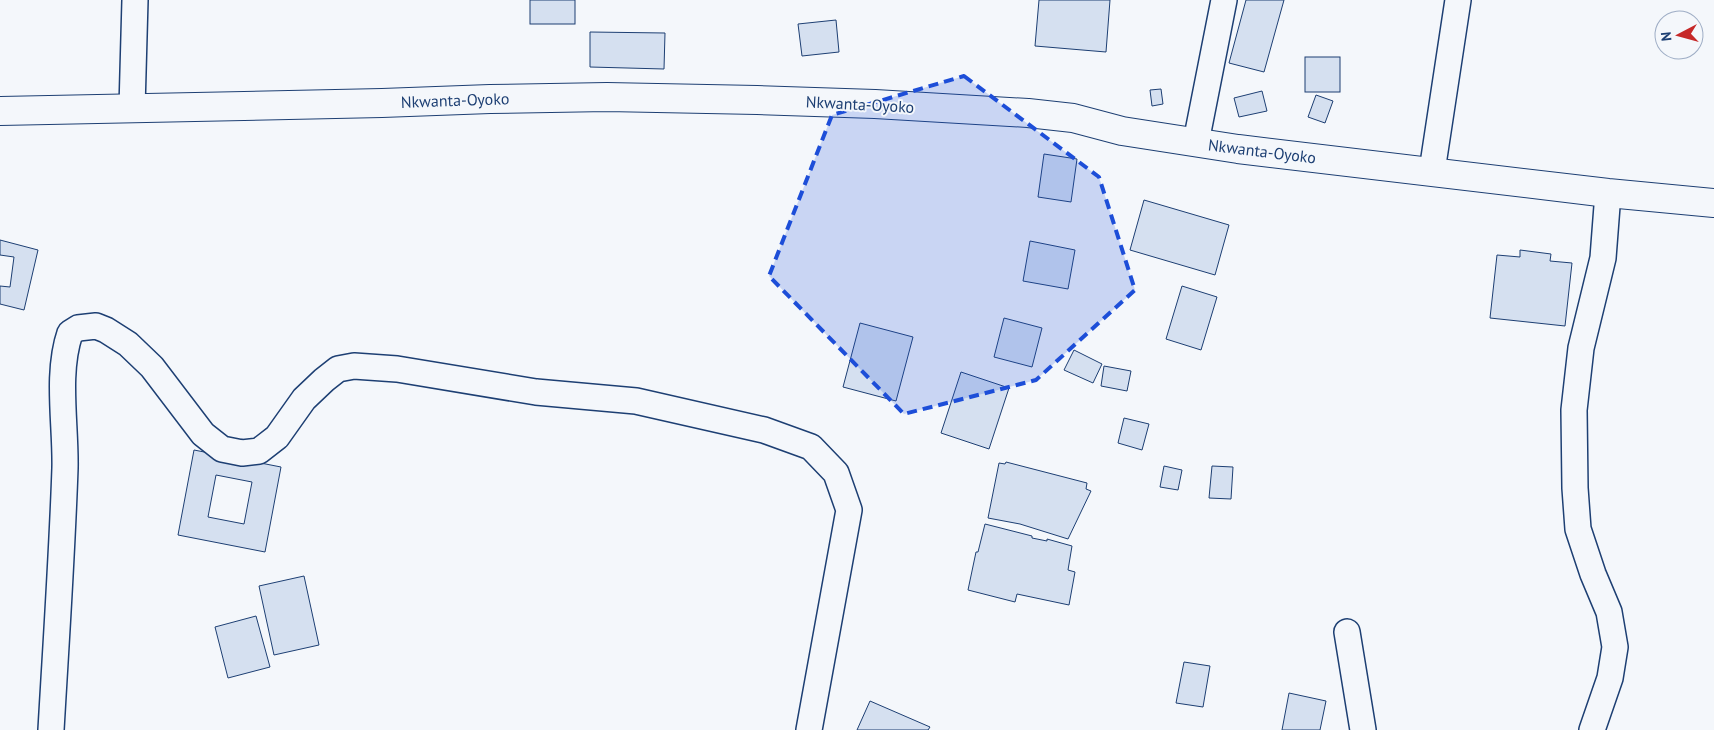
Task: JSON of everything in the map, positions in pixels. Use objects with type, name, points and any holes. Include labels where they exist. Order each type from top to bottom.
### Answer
[{"type":"street","points":[[132,108],[135,0]]},
{"type":"street","points":[[1196,142],[1224,0]]},
{"type":"street","points":[[1432,172],[1458,0]]},
{"type":"street","name":"Nkwanta-Oyoko","points":[[0,111],[352,104],[510,98],[757,100],[875,104],[1028,113],[1072,118],[1122,131],[1238,149],[1608,193],[1714,203]]},
{"type":"street","points":[[1592,730],[1610,678],[1615,648],[1608,612],[1578,529],[1575,488],[1574,410],[1581,348],[1603,258],[1608,193]]},
{"type":"street","points":[[51,730],[65,467],[64,373],[67,344],[70,333],[78,328],[96,326],[128,344],[152,367],[203,434],[222,449],[242,453],[259,451],[277,437],[304,400],[324,380],[338,369],[354,366],[397,369],[536,392],[636,401],[764,430],[811,447],[836,473],[849,510],[809,730]]},
{"type":"street","points":[[1347,632],[1363,730]]},
{"type":"highlighted area","points":[[964,76],[1099,177],[1135,290],[1036,380],[904,414],[769,276],[832,115]]},
{"type":"building","points":[[530,0],[575,0],[575,24],[530,24]]},
{"type":"building","points":[[1039,0],[1110,0],[1106,52],[1035,46]]},
{"type":"building","points":[[1246,0],[1284,0],[1264,72],[1229,63]]},
{"type":"building","points":[[836,20],[839,52],[802,56],[798,24]]},
{"type":"building","points":[[590,32],[665,33],[664,69],[590,67]]},
{"type":"building","points":[[1305,57],[1340,57],[1340,92],[1305,92]]},
{"type":"building","points":[[1161,89],[1163,104],[1152,106],[1150,90]]},
{"type":"building","points":[[1262,91],[1267,111],[1239,117],[1234,98]]},
{"type":"building","points":[[1316,95],[1333,101],[1325,123],[1308,117]]},
{"type":"building","points":[[1044,154],[1077,159],[1071,202],[1038,197]]},
{"type":"building","points":[[1144,200],[1229,225],[1215,275],[1130,250]]},
{"type":"building","points":[[0,240],[38,250],[24,310],[0,304],[0,286],[10,287],[14,257],[0,255]]},
{"type":"building","points":[[1030,241],[1075,250],[1068,289],[1023,281]]},
{"type":"building","points":[[1520,250],[1551,254],[1550,261],[1572,263],[1565,326],[1490,318],[1497,255],[1520,257]]},
{"type":"building","points":[[1182,286],[1217,297],[1201,350],[1166,339]]},
{"type":"building","points":[[1004,318],[1042,328],[1032,367],[994,357]]},
{"type":"building","points":[[860,323],[913,337],[896,401],[843,387]]},
{"type":"building","points":[[1074,350],[1102,364],[1093,383],[1064,370]]},
{"type":"building","points":[[1104,366],[1131,371],[1127,391],[1101,386]]},
{"type":"building","points":[[961,372],[1009,388],[989,449],[941,433]]},
{"type":"building","points":[[1124,418],[1149,424],[1142,450],[1118,443]]},
{"type":"building","points":[[194,450],[281,467],[265,552],[178,535]],"holes":[[[216,475],[252,482],[244,524],[208,517]]]},
{"type":"building","points":[[1006,462],[1087,483],[1086,489],[1091,491],[1068,539],[1020,524],[988,518],[999,463],[1005,464]]},
{"type":"building","points":[[1164,466],[1182,470],[1178,490],[1160,487]]},
{"type":"building","points":[[1212,466],[1233,467],[1231,499],[1209,498]]},
{"type":"building","points":[[985,524],[1032,536],[1032,538],[1047,541],[1047,539],[1072,546],[1068,570],[1075,572],[1069,605],[1017,594],[1015,602],[968,590],[976,552],[978,552]]},
{"type":"building","points":[[304,576],[319,645],[274,655],[259,586]]},
{"type":"building","points":[[256,616],[270,667],[228,678],[215,627]]},
{"type":"building","points":[[1184,662],[1210,666],[1203,707],[1176,703]]},
{"type":"building","points":[[1289,693],[1326,701],[1320,730],[1282,730]]},
{"type":"building","points":[[870,701],[930,727],[928,730],[857,730]]}]
